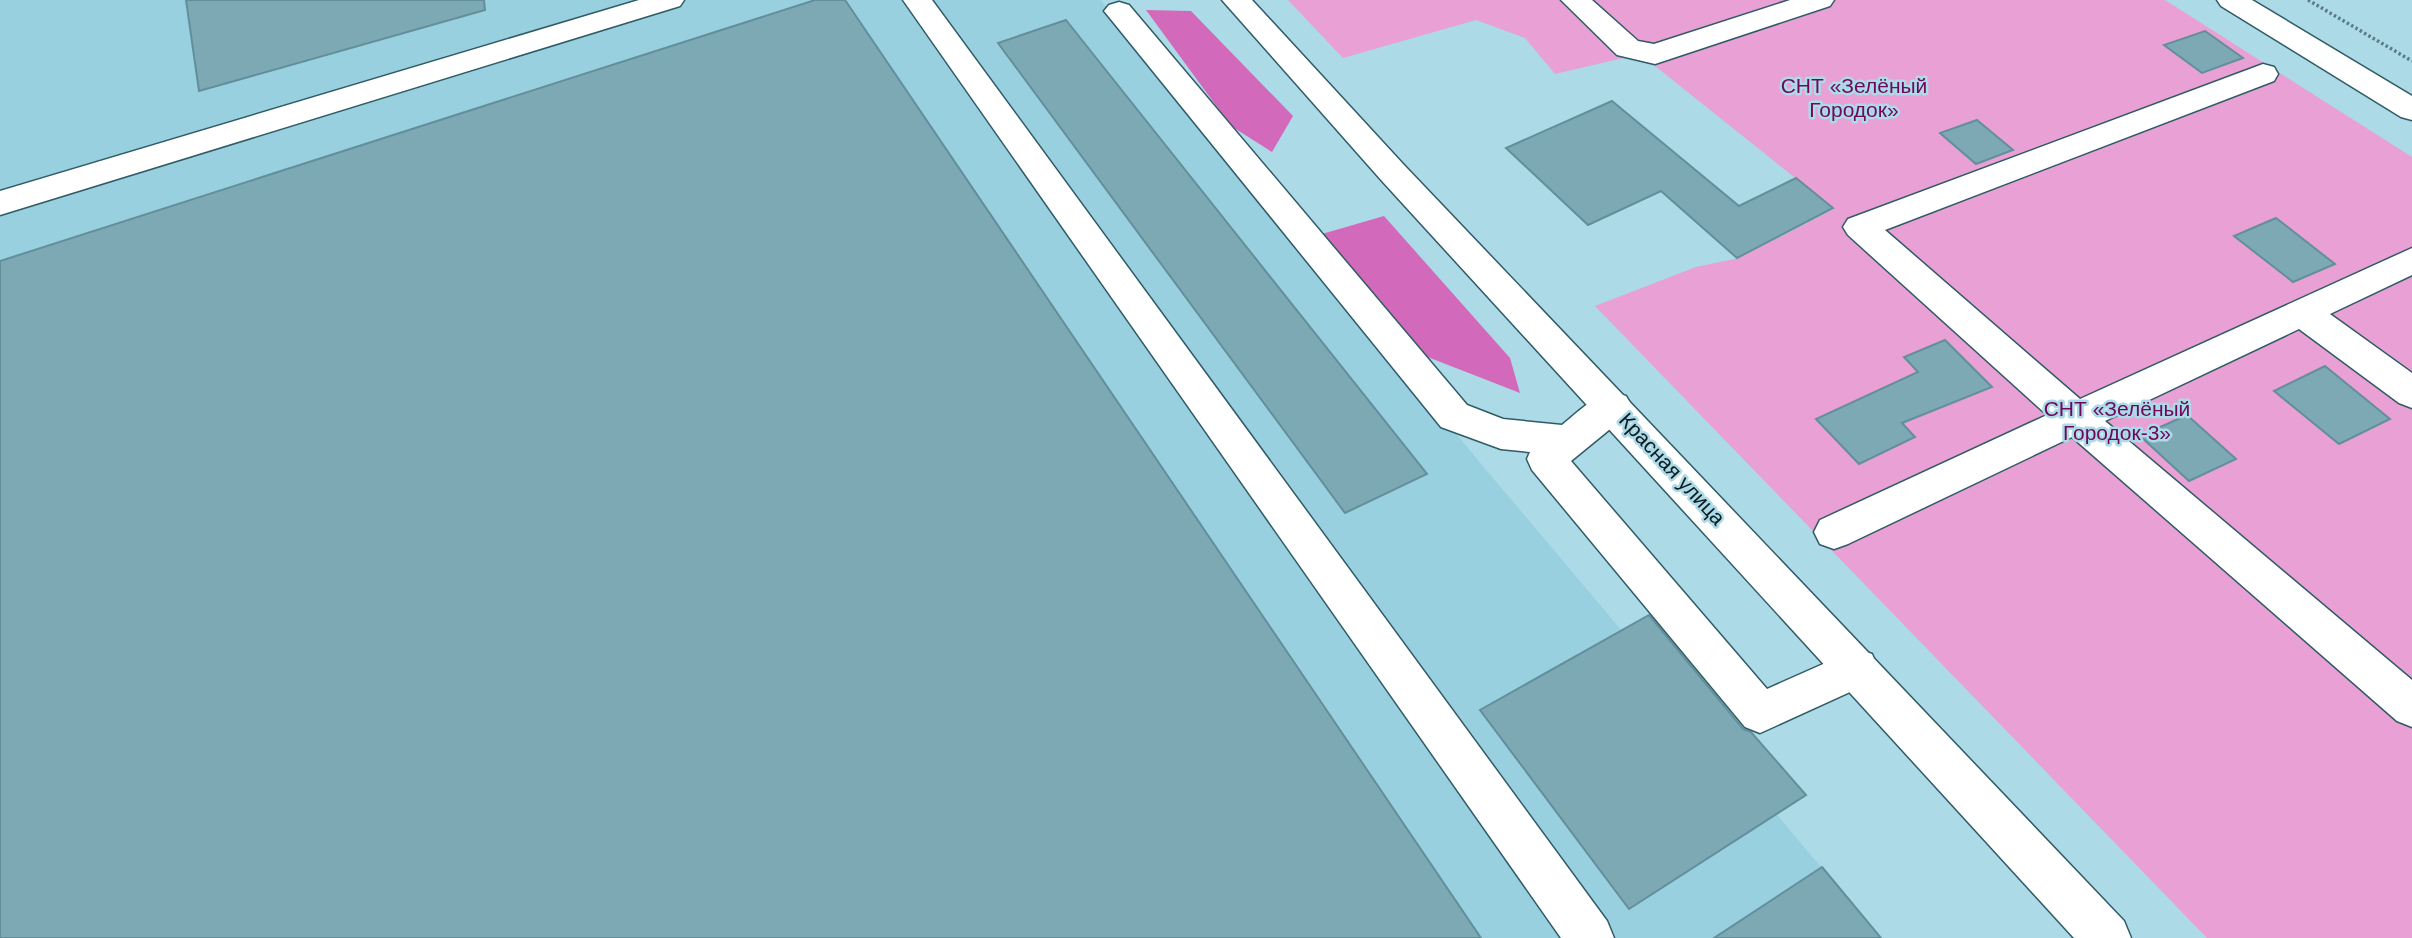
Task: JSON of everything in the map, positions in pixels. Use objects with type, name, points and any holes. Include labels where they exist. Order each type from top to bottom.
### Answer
[{"type":"main road","points":[[0,202],[670,0]]},
{"type":"main road","points":[[917,0],[1590,938]]},
{"type":"main road","name":"Красная улица","points":[[1236,0],[1392,173],[1857,668],[2093,934]]},
{"type":"main road","points":[[1575,0],[1628,48],[1655,54],[1820,0]]},
{"type":"main road","points":[[2231,0],[2412,110]]},
{"type":"main road","points":[[1119,10],[1454,416],[1500,434],[1566,441]]},
{"type":"main road","points":[[2263,74],[1860,227],[2412,707]]},
{"type":"main road","points":[[1834,533],[2412,260]]},
{"type":"main road","points":[[2302,312],[2412,393]]},
{"type":"main road","points":[[1613,406],[1546,459],[1760,712],[1857,668]]},
{"type":"path","points":[[2308,0],[2412,61]]},
{"type":"shaded area","points":[[0,0],[1101,0],[1477,459],[1881,938],[0,938]]},
{"type":"shaded area","points":[[1146,10],[1191,11],[1293,116],[1272,152],[1231,126]]},
{"type":"shaded area","points":[[1384,216],[1510,358],[1520,393],[1420,354],[1322,234]]},
{"type":"green space","name":"СНТ «Зелёный Городок-3»","points":[[1288,0],[2165,0],[2412,157],[2412,938],[2207,938],[1595,306],[1696,267],[1739,258],[1834,209],[1640,54],[1555,74],[1525,38],[1476,20],[1343,58]]},
{"type":"building","points":[[186,0],[484,0],[485,10],[199,91]]},
{"type":"building","points":[[815,0],[845,0],[1481,938],[0,938],[0,261]]},
{"type":"building","points":[[1066,20],[1427,474],[1345,513],[998,43]]},
{"type":"building","points":[[2205,31],[2243,58],[2202,73],[2164,45]]},
{"type":"building","points":[[1612,101],[1739,206],[1796,178],[1833,208],[1737,258],[1661,191],[1588,225],[1506,148]]},
{"type":"building","points":[[1977,120],[2013,150],[1976,164],[1940,133]]},
{"type":"building","points":[[2276,218],[2335,264],[2293,282],[2234,236]]},
{"type":"building","points":[[1945,340],[1992,387],[1902,423],[1915,437],[1859,464],[1816,419],[1918,372],[1904,357]]},
{"type":"building","points":[[2325,366],[2390,419],[2339,444],[2274,391]]},
{"type":"building","points":[[2187,415],[2236,459],[2189,481],[2140,436]]},
{"type":"building","points":[[1649,615],[1743,729],[1751,732],[1806,795],[1629,909],[1480,710]]},
{"type":"building","points":[[1822,867],[1881,938],[1714,938]]},
{"type":"park label","name":"СНТ «Зелёный Городок»","points":[[1854,98]]}]
